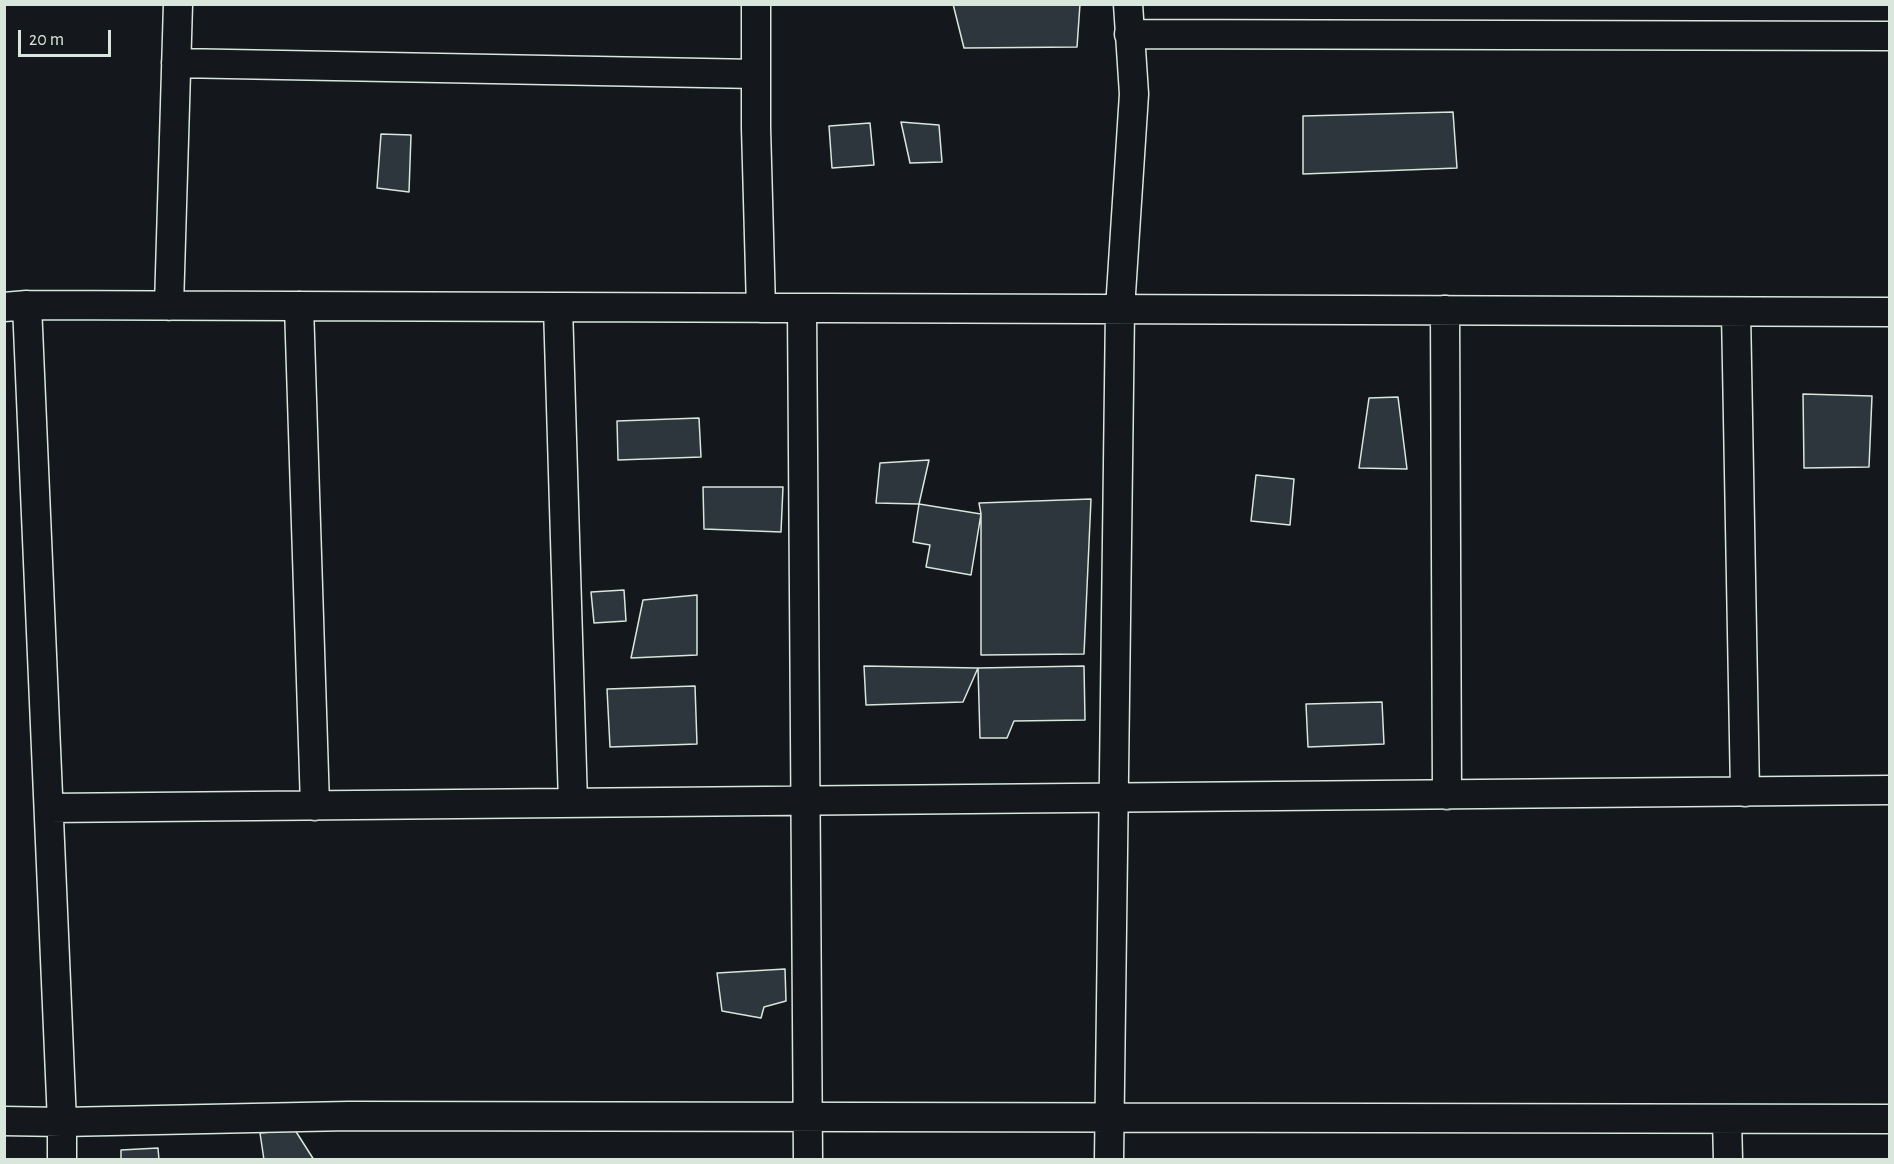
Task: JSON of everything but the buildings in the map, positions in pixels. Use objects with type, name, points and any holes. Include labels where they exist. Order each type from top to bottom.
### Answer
[{"type":"street","points":[[169,306],[178,4]]},
{"type":"street","points":[[756,4],[761,308]]},
{"type":"street","points":[[1109,1160],[1120,309],[1134,94],[1128,4]]},
{"type":"street","points":[[1130,34],[1890,36]]},
{"type":"street","points":[[176,63],[756,74]]},
{"type":"street","points":[[62,1160],[49,808],[16,306],[1890,312]]},
{"type":"street","points":[[299,306],[315,806]]},
{"type":"street","points":[[558,307],[573,803]]},
{"type":"street","points":[[802,308],[808,1160]]},
{"type":"street","points":[[1445,310],[1447,795]]},
{"type":"street","points":[[1736,312],[1745,792]]},
{"type":"street","points":[[49,808],[1890,790]]},
{"type":"street","points":[[4,1121],[62,1122],[349,1116],[1890,1119]]},
{"type":"street","points":[[1727,1119],[1728,1160]]}]
